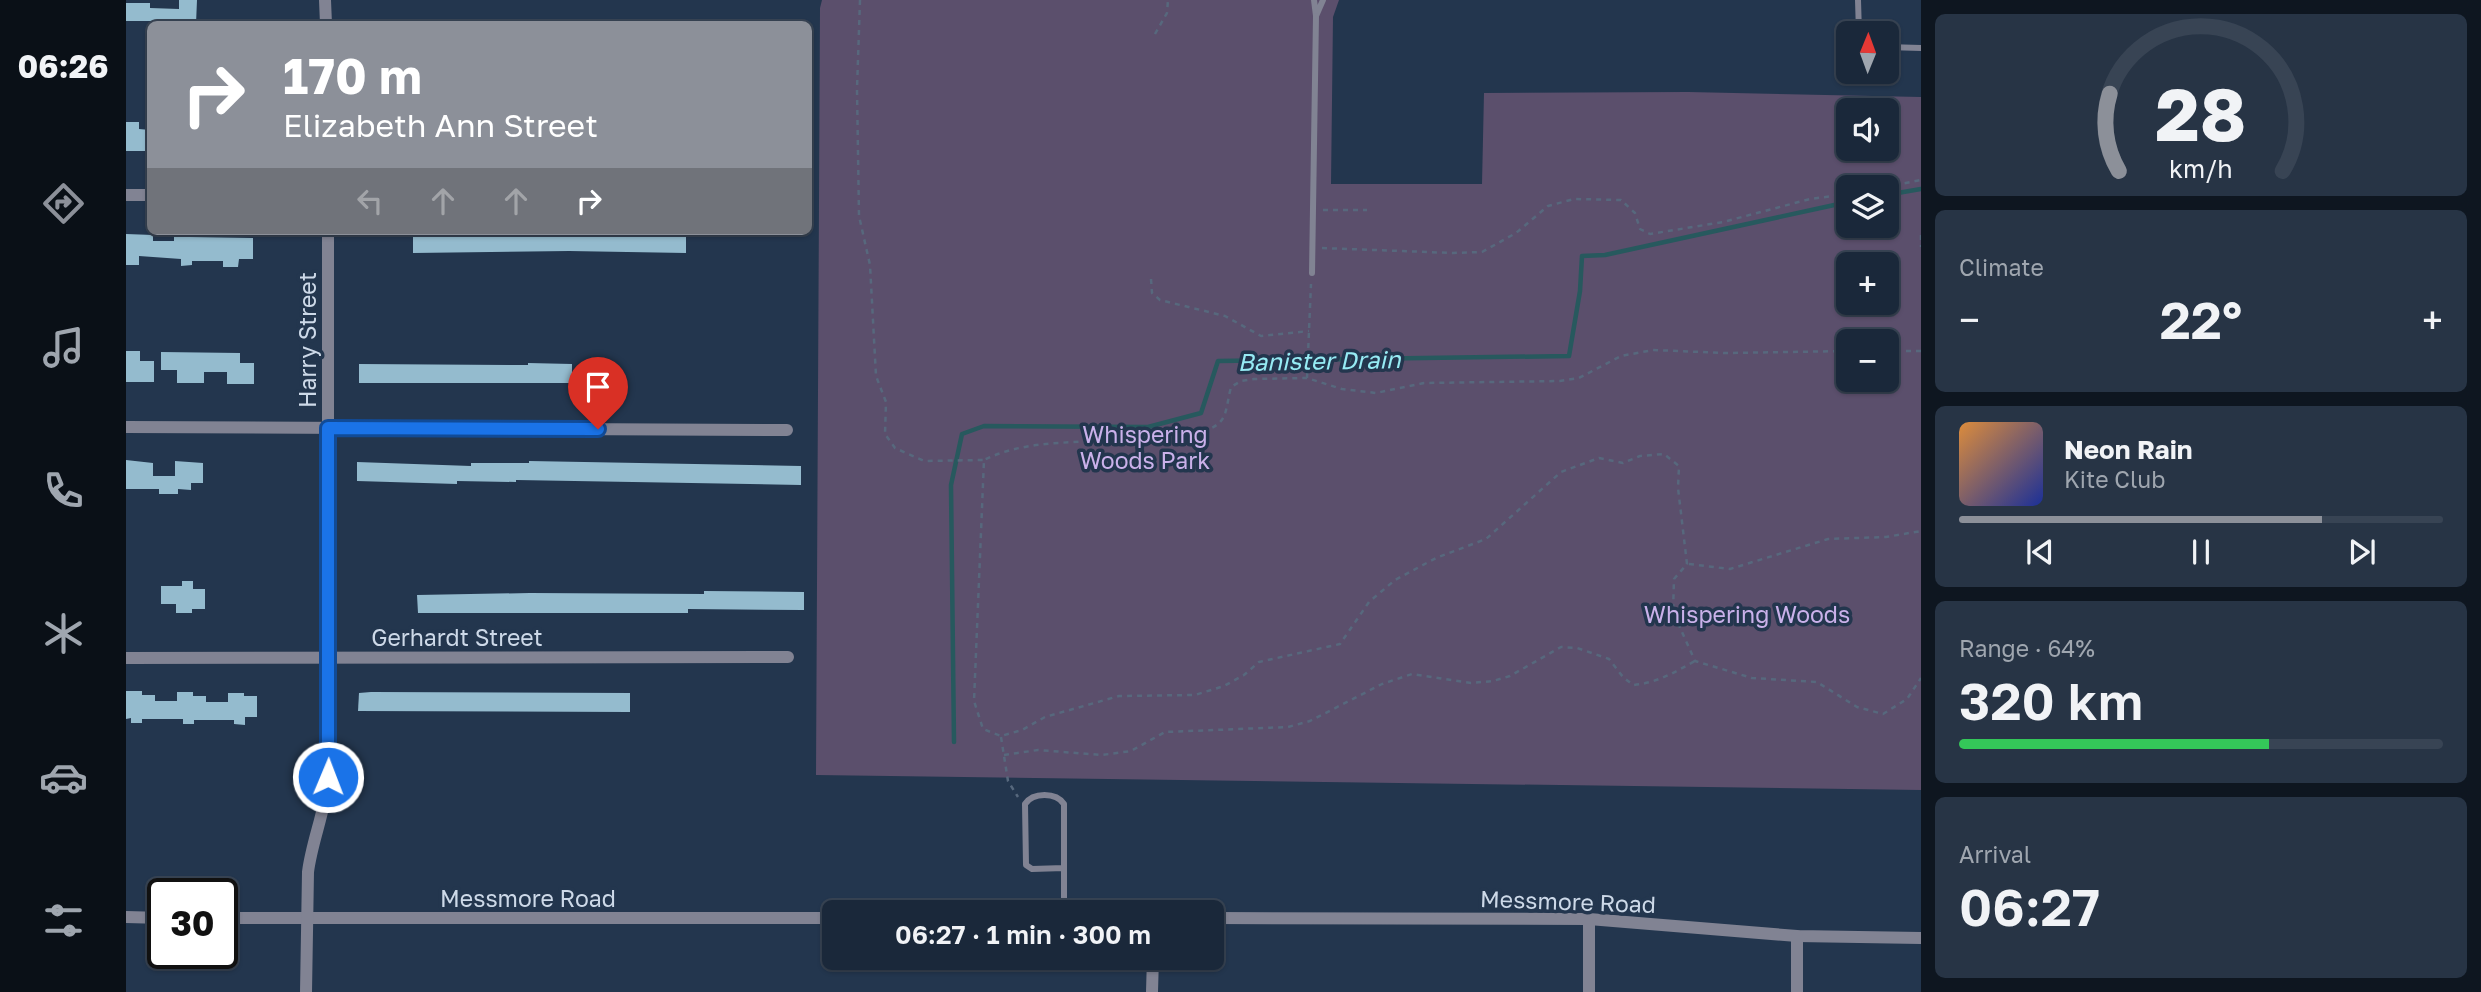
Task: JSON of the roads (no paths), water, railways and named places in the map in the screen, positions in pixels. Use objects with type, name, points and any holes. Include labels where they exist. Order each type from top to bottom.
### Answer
[{"type":"street","points":[[326,0],[326,21]]},
{"type":"street","points":[[126,195],[147,195]]},
{"type":"street","name":"Harry Street","points":[[306,992],[306,919],[310,856],[327,793],[328,235]]},
{"type":"street","points":[[126,427],[787,430]]},
{"type":"street","name":"Gerhardt Street","points":[[126,657],[788,657]]},
{"type":"street","points":[[126,917],[147,918]]},
{"type":"street","name":"Messmore Road","points":[[238,918],[822,918]]},
{"type":"street","name":"Messmore Road","points":[[1224,918],[1589,919],[1797,936],[1921,938]]},
{"type":"street","points":[[1589,919],[1589,992]]},
{"type":"street","points":[[1797,936],[1797,992]]},
{"type":"street","points":[[1153,970],[1153,992]]},
{"type":"lane","points":[[1312,273],[1316,16],[1314,0]]},
{"type":"lane","points":[[1316,16],[1323,0]]},
{"type":"lane","points":[[1858,0],[1859,21]]},
{"type":"lane","points":[[1899,47],[1921,48]]},
{"type":"lane","points":[[1064,869],[1032,869],[1026,865],[1026,804],[1028,799],[1034,796],[1055,796],[1064,804],[1064,869],[1064,900]]},
{"type":"waterway","name":"Banister Drain","points":[[1899,193],[1921,189]]},
{"type":"waterway","name":"Banister Drain","points":[[954,742],[951,485],[962,434],[984,426],[1148,427],[1201,413],[1218,361],[1569,356],[1580,291],[1582,256],[1605,255],[1836,205]]},
{"type":"park label","name":"Whispering Woods Park","points":[[1145,447]]},
{"type":"park label","name":"Whispering Woods","points":[[1747,614]]}]
